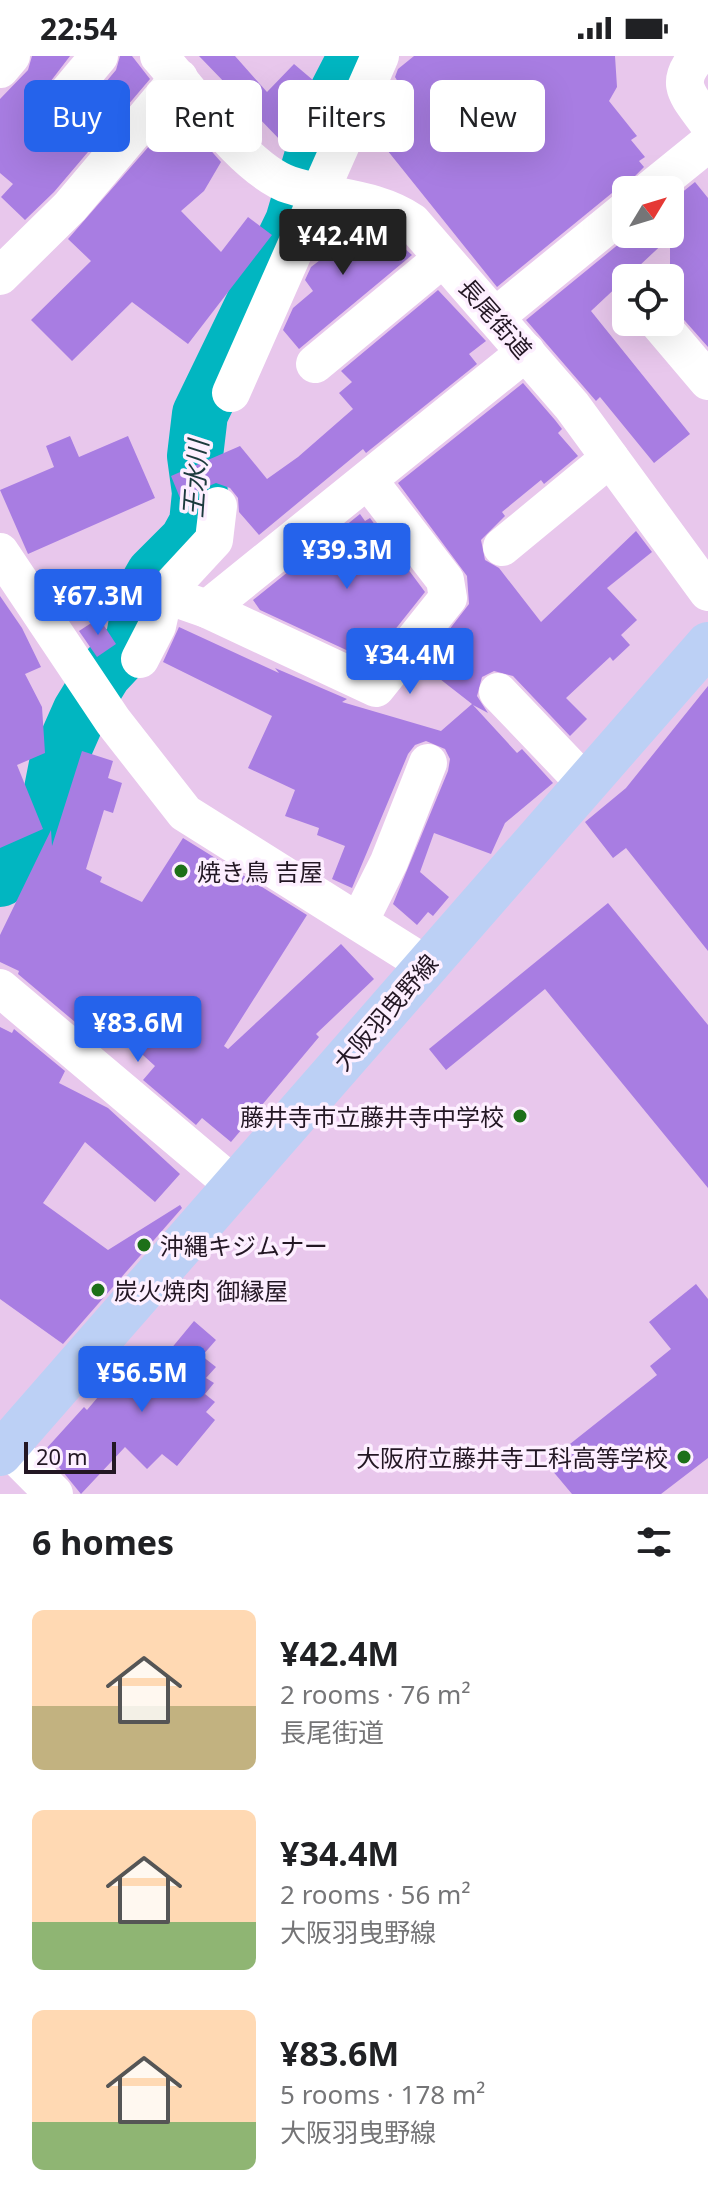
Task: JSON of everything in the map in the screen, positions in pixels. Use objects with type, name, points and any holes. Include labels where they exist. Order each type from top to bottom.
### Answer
[{"type":"main road","name":"大阪羽曳野線","points":[[2,1447],[236,1187],[425,964],[708,644]]},
{"type":"street","points":[[0,69],[11,56]]},
{"type":"street","points":[[79,80],[99,56]]},
{"type":"street","points":[[231,393],[308,189],[380,56]]},
{"type":"street","points":[[698,56],[686,68],[684,79],[691,99],[708,123]]},
{"type":"street","points":[[0,276],[70,207],[169,67]]},
{"type":"street","name":"長尾街道","points":[[169,67],[260,170],[308,189],[390,207],[412,222],[526,352],[610,458],[708,592]]},
{"type":"street","points":[[667,176],[708,143]]},
{"type":"street","points":[[495,317],[612,221]]},
{"type":"street","points":[[315,364],[443,258]]},
{"type":"street","points":[[670,336],[708,381]]},
{"type":"street","points":[[207,609],[526,352]]},
{"type":"street","points":[[502,547],[610,458]]},
{"type":"street","points":[[164,594],[207,609],[376,688],[448,598],[445,580],[368,480]]},
{"type":"street","points":[[140,659],[157,626],[164,594],[214,540],[218,506]]},
{"type":"street","points":[[0,552],[105,709],[185,813],[425,964]]},
{"type":"street","points":[[498,692],[585,783]]},
{"type":"street","points":[[359,922],[389,862],[428,763]]},
{"type":"street","points":[[0,988],[236,1187]]},
{"type":"street","points":[[2,1447],[54,1494]]},
{"type":"building","points":[[32,56],[70,56],[52,80],[24,80],[24,152],[88,152],[25,220],[1,197],[13,184],[0,173],[0,99],[28,70]]},
{"type":"building","points":[[120,56],[132,56],[150,79],[146,80],[130,103],[130,80],[108,80],[116,70]]},
{"type":"building","points":[[199,56],[235,56],[256,80],[222,80]]},
{"type":"building","points":[[414,56],[615,56],[617,87],[609,101],[637,136],[631,140],[645,157],[639,161],[644,167],[635,176],[612,176],[612,193],[497,287],[389,152],[414,152],[414,80],[397,80],[398,69]]},
{"type":"building","points":[[294,64],[313,80],[279,80]]},
{"type":"building","points":[[278,81],[278,138],[262,121],[262,86],[267,92]]},
{"type":"building","points":[[146,150],[212,152],[221,162],[204,191],[181,211],[221,252],[248,217],[272,235],[188,344],[132,302],[72,361],[31,320],[91,261],[68,239]]},
{"type":"building","points":[[695,182],[708,198],[708,347],[684,320],[684,264],[670,264],[670,248],[684,248],[684,191]]},
{"type":"building","points":[[341,219],[388,234],[412,255],[299,349],[283,330],[293,308],[313,291],[305,280],[311,267],[328,254],[321,245],[327,230]]},
{"type":"building","points":[[614,248],[658,248],[641,264],[612,264],[612,291],[591,311],[690,434],[654,463],[600,397],[596,401],[526,320]]},
{"type":"building","points":[[438,290],[486,341],[469,354],[477,364],[366,453],[363,449],[259,535],[239,512],[238,498],[230,488],[216,483],[180,498],[171,476],[240,446],[267,479],[298,457],[353,409],[339,393],[352,382],[341,371]]},
{"type":"building","points":[[523,383],[562,429],[558,433],[578,456],[544,484],[541,480],[502,512],[505,516],[481,540],[485,560],[499,568],[541,622],[636,531],[652,552],[607,588],[637,620],[621,635],[630,645],[613,661],[610,657],[566,698],[587,719],[570,736],[513,676],[494,671],[482,677],[477,696],[488,713],[473,705],[517,753],[522,749],[553,783],[505,823],[491,854],[434,833],[420,872],[449,897],[433,916],[428,912],[417,925],[393,904],[448,771],[450,759],[445,749],[426,741],[415,745],[408,754],[352,888],[332,879],[345,846],[317,835],[319,828],[285,816],[295,790],[248,768],[272,716],[163,662],[179,627],[279,673],[275,668],[347,699],[342,702],[441,731],[472,704],[422,665],[469,604],[467,576],[398,483]]},
{"type":"building","points":[[70,436],[79,457],[128,436],[155,498],[28,554],[0,490],[54,467],[46,446]]},
{"type":"building","points":[[360,514],[365,521],[370,518],[425,592],[370,661],[260,610],[253,600]]},
{"type":"building","points":[[0,596],[22,628],[41,667],[25,674],[42,707],[45,753],[17,765],[43,829],[0,848]]},
{"type":"building","points":[[99,618],[116,644],[97,657],[79,631]]},
{"type":"building","points":[[708,686],[708,951],[626,848],[613,858],[585,822],[626,788]]},
{"type":"building","points":[[82,751],[113,761],[108,778],[122,783],[113,813],[104,810],[86,869],[102,877],[100,882],[142,902],[183,838],[307,915],[224,1046],[228,1049],[341,944],[374,979],[316,1034],[319,1037],[231,1142],[202,1118],[196,1125],[143,1080],[155,1066],[110,1025],[103,1042],[94,1038],[18,974],[19,971],[0,962],[0,935],[51,830],[52,846]]},
{"type":"building","points":[[608,903],[708,1025],[708,1188],[545,989],[446,1070],[429,1049]]},
{"type":"building","points":[[0,1027],[12,1033],[14,1029],[65,1071],[59,1083],[108,1108],[180,1174],[155,1202],[85,1142],[43,1203],[108,1250],[180,1205],[182,1208],[63,1344],[0,1299]]},
{"type":"building","points":[[696,1284],[708,1299],[708,1458],[661,1494],[572,1494],[546,1463],[657,1375],[650,1366],[671,1349],[649,1322]]},
{"type":"building","points":[[194,1321],[216,1340],[202,1356],[216,1367],[206,1378],[214,1383],[205,1394],[215,1402],[206,1412],[215,1420],[177,1466],[162,1454],[147,1469],[125,1447],[81,1494],[45,1450],[84,1407],[87,1410],[131,1358],[151,1373]]},
{"type":"waterway","name":"王水川","points":[[0,879],[9,861],[46,820],[57,764],[80,712],[104,673],[133,642],[142,595],[154,574],[187,541],[197,523],[200,493],[195,456],[200,414],[293,222],[323,120],[356,56]]},
{"type":"place","name":"焼き鳥 吉屋","points":[[181,871]]},
{"type":"place","name":"藤井寺市立藤井寺中学校","points":[[520,1116]]},
{"type":"place","name":"沖縄キジムナー","points":[[144,1245]]},
{"type":"place","name":"炭火焼肉 御縁屋","points":[[98,1290]]},
{"type":"place","name":"大阪府立藤井寺工科高等学校","points":[[684,1457]]}]
